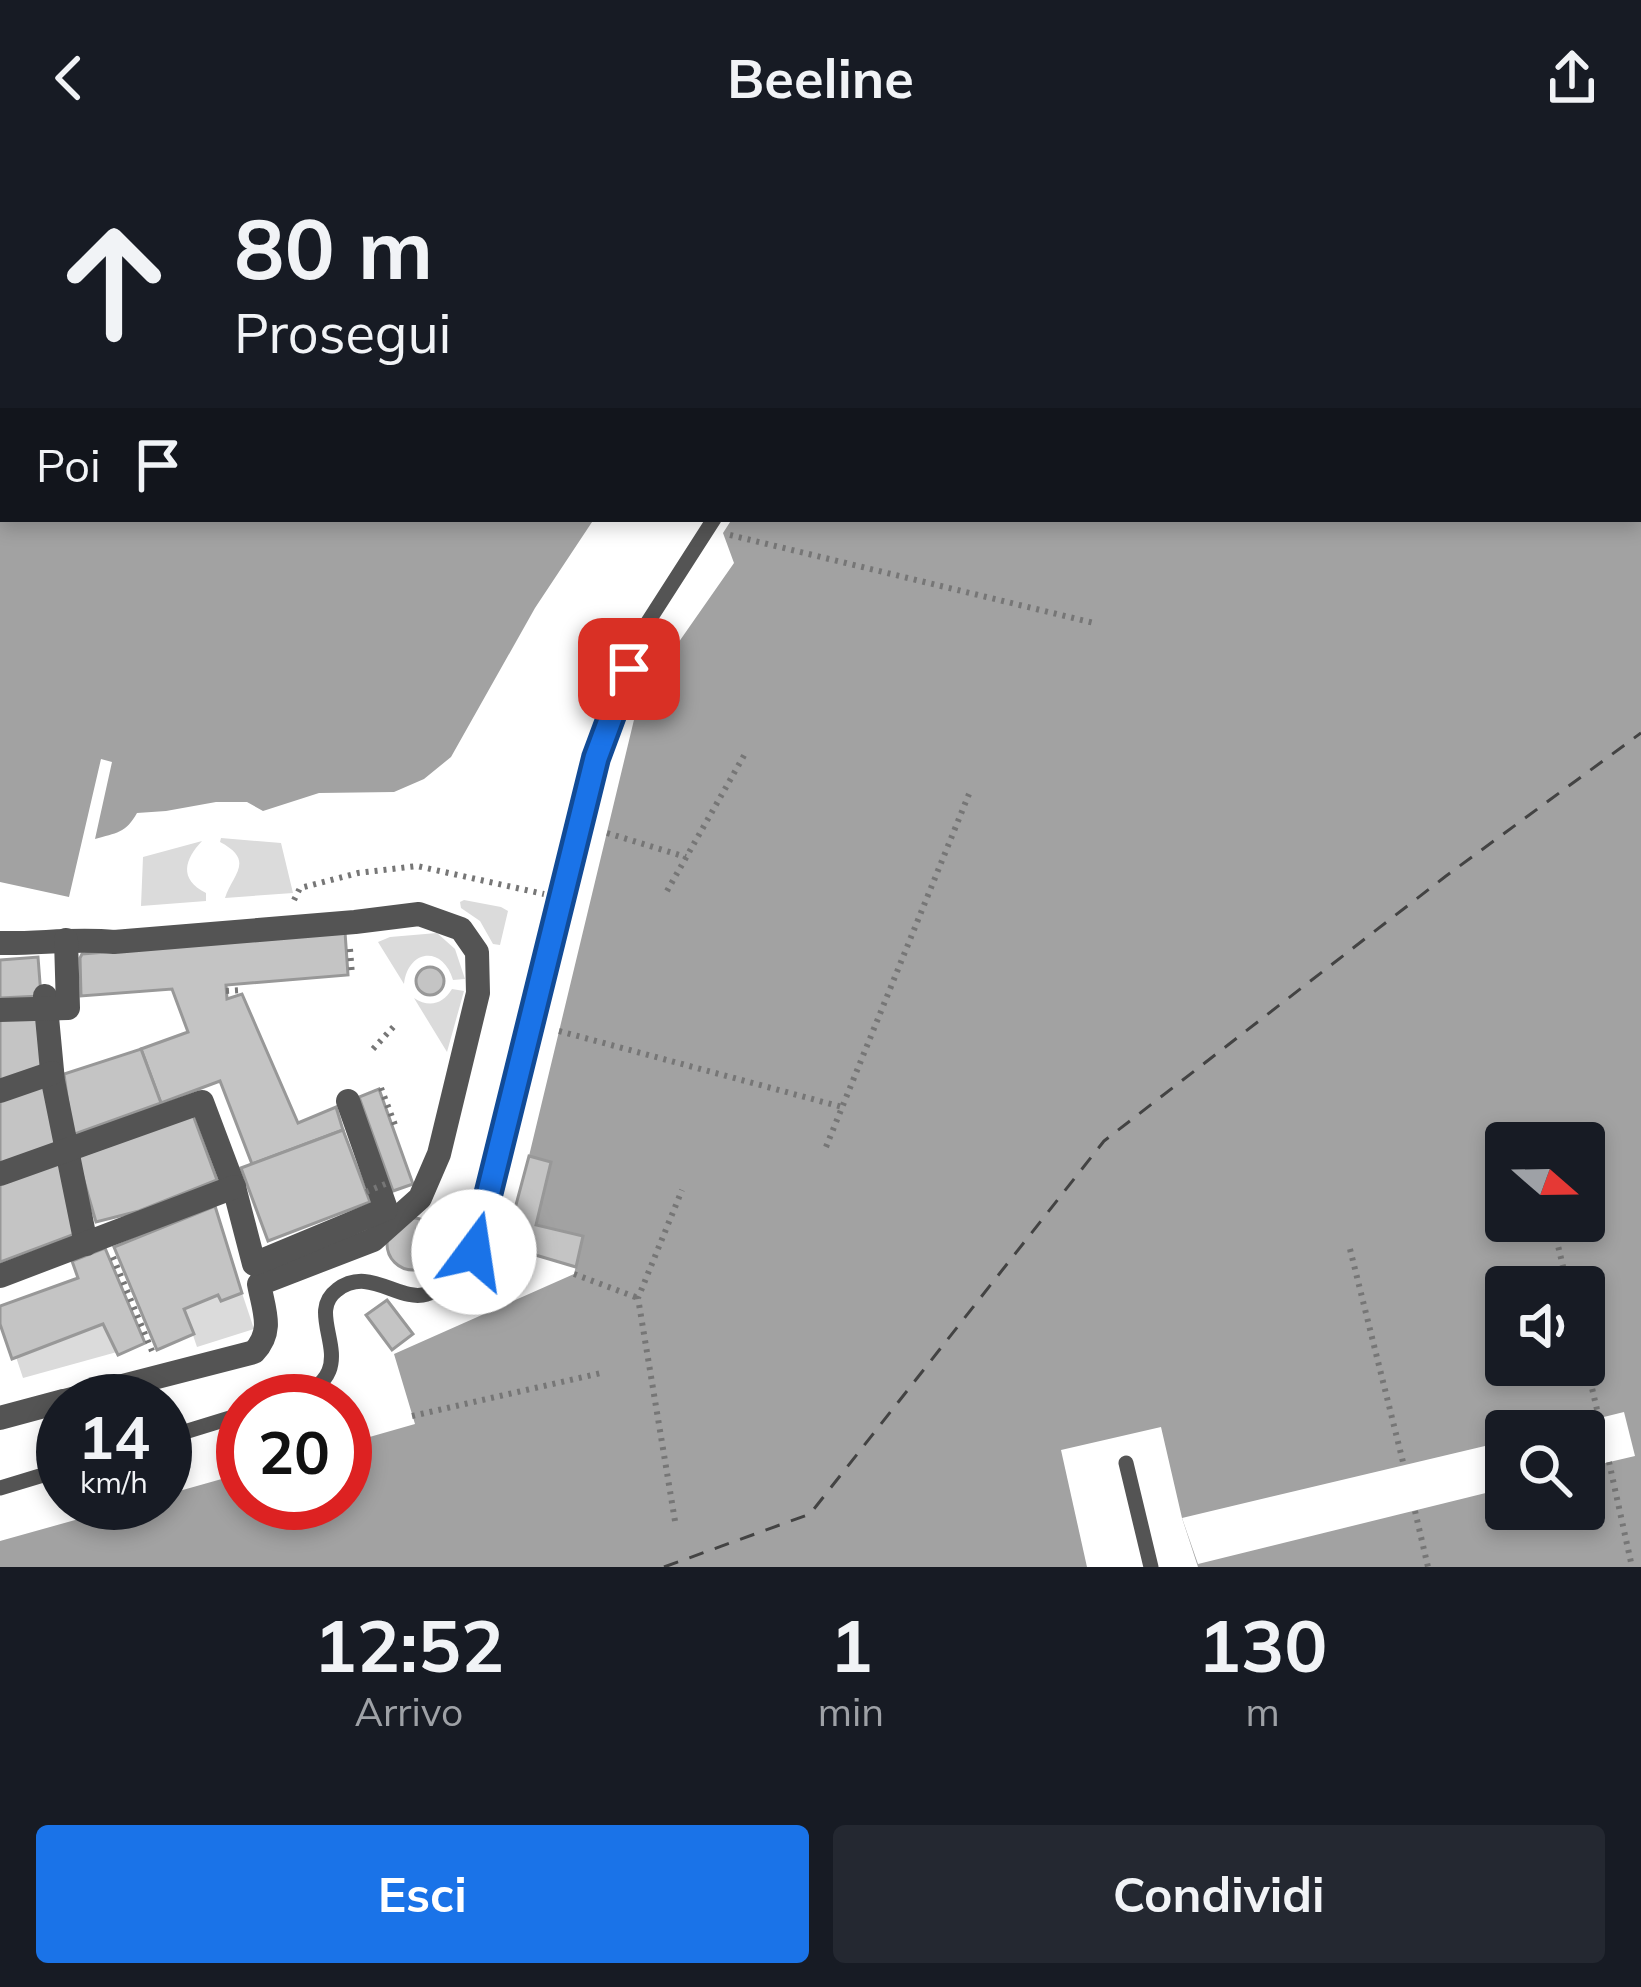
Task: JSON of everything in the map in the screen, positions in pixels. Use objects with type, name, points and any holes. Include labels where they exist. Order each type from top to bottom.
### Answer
[{"type":"street","points":[[0,943],[114,942],[419,914],[460,928],[477,952],[478,993],[439,1154],[420,1198],[374,1240],[257,1274]]},
{"type":"street","points":[[0,1010],[45,1002],[68,1008],[66,940]]},
{"type":"street","points":[[45,1002],[52,1077],[67,1151],[95,1241]]},
{"type":"street","points":[[0,1091],[52,1077]]},
{"type":"street","points":[[257,1274],[386,1209],[348,1101]]},
{"type":"street","points":[[0,1174],[202,1102],[234,1187],[267,1329],[265,1340],[254,1352],[169,1374]]},
{"type":"street","points":[[0,1276],[234,1187]]},
{"type":"street","points":[[0,1418],[36,1408]]},
{"type":"lane","points":[[327,1374],[333,1358],[325,1314],[331,1294],[342,1286],[378,1282],[410,1294],[428,1294],[472,1259],[596,758],[646,625],[712,522]]},
{"type":"lane","points":[[1126,1463],[1151,1567]]},
{"type":"lane","points":[[0,1488],[36,1477]]},
{"type":"path","points":[[703,537],[723,533],[1094,623]]},
{"type":"path","points":[[667,891],[746,752]]},
{"type":"path","points":[[826,1148],[969,794]]},
{"type":"path","points":[[607,833],[686,857]]},
{"type":"path","points":[[300,888],[358,873],[417,866],[560,897]]},
{"type":"path","points":[[350,932],[352,975]]},
{"type":"path","points":[[226,991],[242,989]]},
{"type":"path","points":[[374,1049],[396,1024]]},
{"type":"path","points":[[559,1031],[842,1107]]},
{"type":"path","points":[[382,1088],[395,1125]]},
{"type":"path","points":[[366,1192],[390,1182]]},
{"type":"path","points":[[675,1521],[638,1298],[682,1190]]},
{"type":"path","points":[[95,1241],[153,1354],[138,1360]]},
{"type":"path","points":[[1351,1249],[1404,1466]]},
{"type":"path","points":[[574,1274],[638,1298]]},
{"type":"path","points":[[412,1415],[601,1373]]},
{"type":"path","points":[[1609,1462],[1632,1567]]},
{"type":"path","points":[[1415,1511],[1428,1567]]},
{"type":"shaded area","points":[[0,522],[592,522],[535,608],[451,757],[424,779],[394,792],[319,793],[263,811],[247,802],[216,802],[137,813],[124,828],[95,839],[112,762],[101,759],[69,897],[0,882]]},
{"type":"shaded area","points":[[730,522],[1641,522],[1641,1567],[1198,1567],[1161,1427],[1061,1450],[1087,1567],[0,1567],[0,1541],[39,1530],[192,1530],[192,1487],[216,1481],[216,1530],[372,1530],[372,1436],[415,1424],[394,1354],[574,1274],[583,1237],[536,1225],[551,1162],[529,1156],[639,699],[734,563],[723,533]]},
{"type":"shaded area","points":[[221,838],[281,843],[293,893],[225,898],[239,862]]},
{"type":"shaded area","points":[[202,841],[187,869],[191,882],[206,893],[206,901],[141,906],[143,857]]},
{"type":"shaded area","points":[[464,900],[508,911],[500,945],[493,944],[480,921],[461,908]]},
{"type":"shaded area","points":[[437,933],[455,949],[465,979],[453,980],[442,961],[426,956],[412,964],[404,984],[378,942]]},
{"type":"shaded area","points":[[452,989],[464,991],[447,1052],[414,998],[435,1003]]},
{"type":"shaded area","points":[[242,1293],[254,1329],[197,1347],[184,1309],[218,1295],[222,1301]]},
{"type":"shaded area","points":[[103,1324],[117,1352],[23,1378],[16,1357]]},
{"type":"pier","points":[[1624,1412],[1635,1456],[1605,1463],[1605,1417]]},
{"type":"pier","points":[[1485,1446],[1485,1493],[1198,1564],[1182,1518]]},
{"type":"building","points":[[345,932],[348,975],[226,985],[227,999],[242,994],[298,1123],[336,1107],[343,1130],[252,1164],[220,1081],[161,1103],[141,1049],[188,1032],[172,989],[81,996],[82,954]]},
{"type":"building","points":[[38,957],[41,996],[0,998],[0,960]]},
{"type":"building","points":[[430,967],[440,971],[444,981],[440,991],[430,995],[420,991],[416,981],[420,971]]},
{"type":"building","points":[[38,1015],[44,1072],[0,1087],[0,1018]]},
{"type":"building","points":[[141,1049],[161,1103],[72,1135],[64,1074]]},
{"type":"building","points":[[47,1083],[58,1147],[0,1167],[0,1100]]},
{"type":"building","points":[[379,1089],[413,1184],[393,1191],[359,1097]]},
{"type":"building","points":[[193,1115],[217,1180],[139,1211],[96,1222],[77,1157]]},
{"type":"building","points":[[343,1130],[370,1202],[268,1241],[241,1168]]},
{"type":"building","points":[[529,1156],[551,1162],[536,1225],[583,1236],[576,1267],[505,1246]]},
{"type":"building","points":[[59,1160],[75,1234],[0,1262],[0,1182]]},
{"type":"building","points":[[215,1206],[242,1293],[221,1301],[218,1295],[184,1309],[194,1334],[157,1350],[114,1247]]},
{"type":"building","points":[[413,1218],[431,1226],[439,1244],[431,1262],[413,1270],[395,1262],[387,1244],[395,1226]]},
{"type":"building","points":[[105,1248],[145,1343],[118,1355],[103,1324],[12,1359],[0,1324],[0,1306],[78,1278],[72,1261]]},
{"type":"building","points":[[387,1300],[413,1334],[392,1350],[366,1315]]},
{"type":"ferry route","points":[[664,1567],[810,1514],[1104,1141],[1446,876],[1641,733]]},
{"type":"route","points":[[474,1252],[596,758],[629,669]]}]
